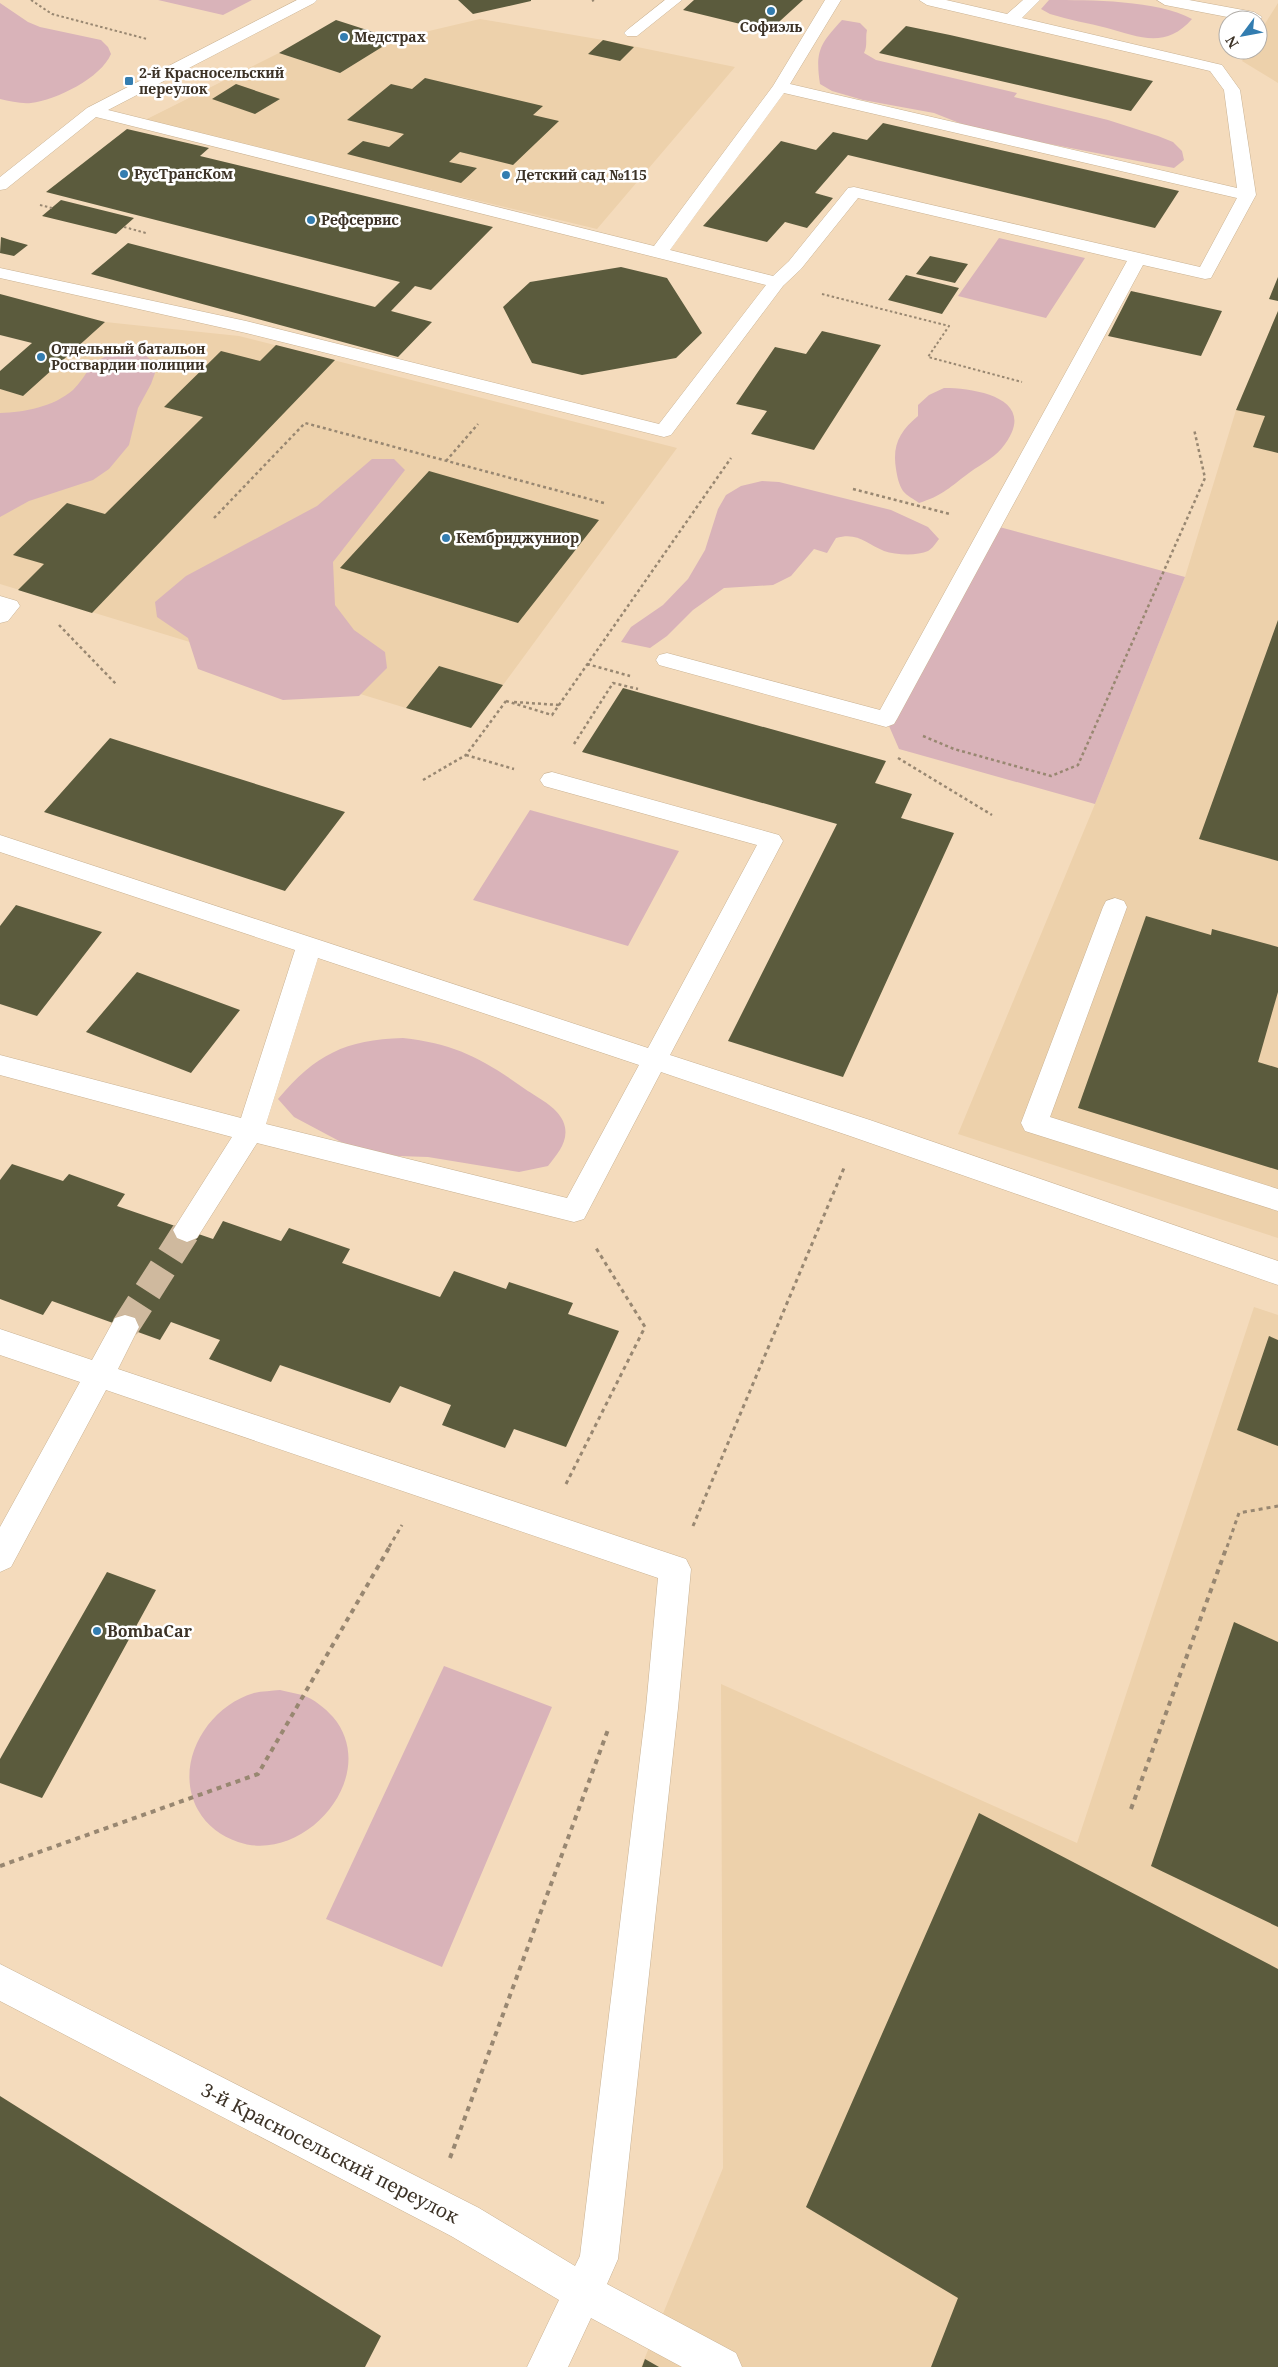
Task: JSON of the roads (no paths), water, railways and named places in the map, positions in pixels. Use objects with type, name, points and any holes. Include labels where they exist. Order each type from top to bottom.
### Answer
[{"type":"street","points":[[0,185],[93,111],[309,0]]},
{"type":"street","points":[[632,33],[674,0]]},
{"type":"street","points":[[659,252],[780,87],[834,0]]},
{"type":"street","points":[[0,273],[246,327],[664,431],[777,282],[795,265],[854,192],[1205,274],[1247,195],[1232,90],[1220,62],[1010,20],[927,0]]},
{"type":"street","points":[[1010,20],[1032,0]]},
{"type":"street","points":[[1165,0],[1218,10]]},
{"type":"street","points":[[780,87],[1247,195]]},
{"type":"street","points":[[93,111],[777,282]]},
{"type":"street","points":[[666,660],[886,719],[1138,258]]},
{"type":"street","points":[[0,603],[9,606],[0,616]]},
{"type":"street","points":[[0,1065],[574,1211],[771,841],[552,780]]},
{"type":"street","points":[[0,843],[860,1128],[1278,1273]]},
{"type":"street","points":[[1115,907],[1034,1123],[1278,1200]]},
{"type":"street","points":[[187,1230],[250,1130],[308,945]]},
{"type":"street","points":[[0,1557],[100,1375],[124,1327]]},
{"type":"street","points":[[0,1342],[675,1568],[662,1708],[599,2259],[547,2367]]},
{"type":"street","name":"3-й Красносельский переулок","points":[[0,1982],[465,2222],[583,2292],[722,2367]]},
{"type":"tunnel","points":[[125,1327],[187,1230]]},
{"type":"place","name":"Софиэль","points":[[771,11]]},
{"type":"place","name":"Медстрах","points":[[344,37]]},
{"type":"place","name":"2-й Красносельский переулок","points":[[129,81]]},
{"type":"place","name":"РусТрансКом","points":[[124,174]]},
{"type":"place","name":"Детский сад №115","points":[[506,175]]},
{"type":"place","name":"Рефсервис","points":[[311,220]]},
{"type":"place","name":"Отдельный батальон Росгвардии полиции","points":[[41,357]]},
{"type":"place","name":"Кембриджуниор","points":[[446,538]]},
{"type":"place","name":"BombaCar","points":[[97,1631]]}]
